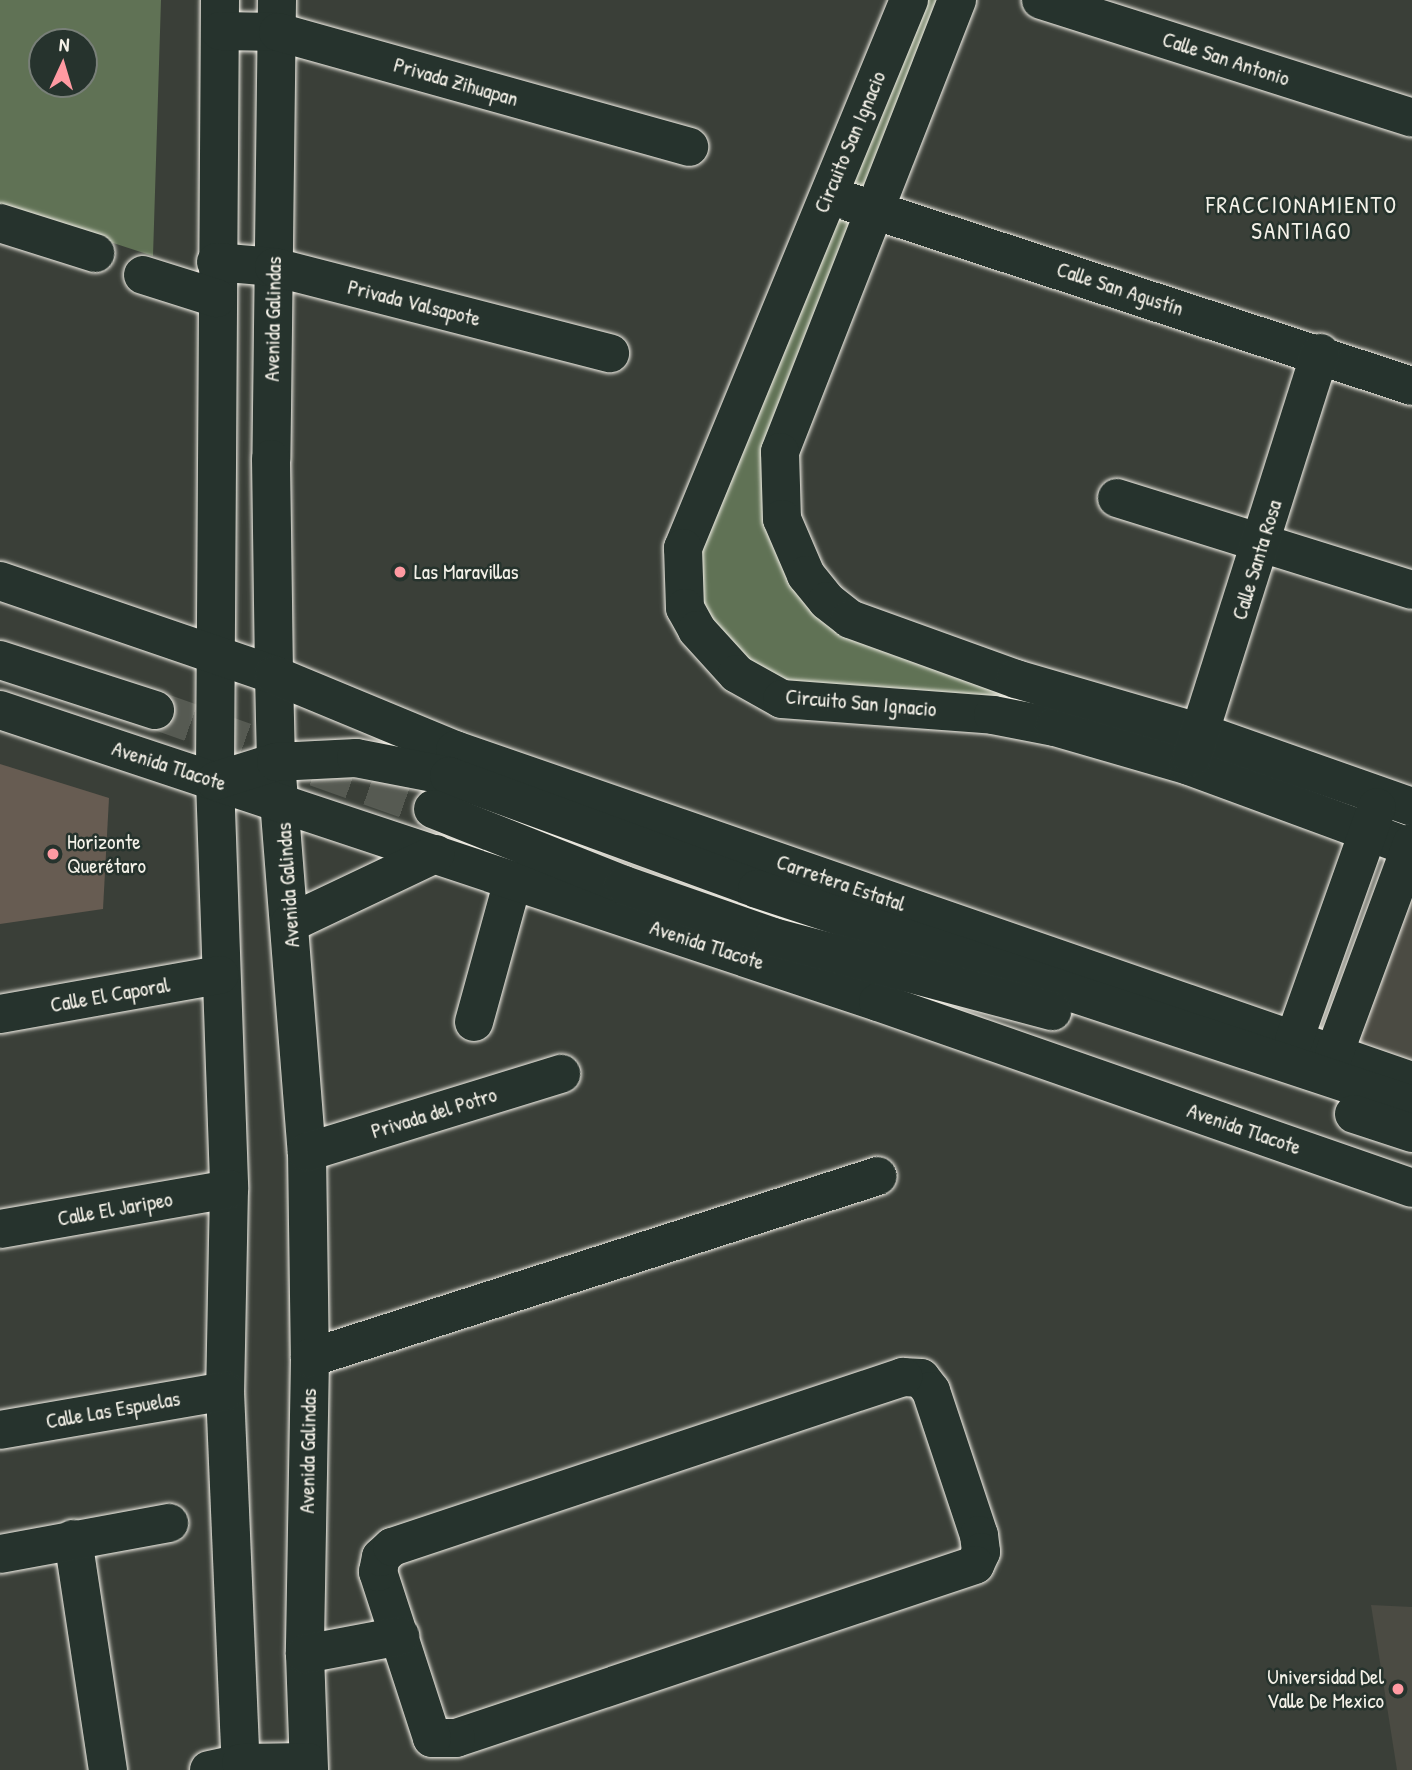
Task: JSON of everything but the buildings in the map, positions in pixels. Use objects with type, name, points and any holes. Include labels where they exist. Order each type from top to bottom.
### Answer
[{"type":"street","name":"Circuito San Ignacio","points":[[909,0],[683,548],[685,608],[697,631],[737,674],[782,699],[993,715],[1196,750],[1396,801]]},
{"type":"street","name":"Circuito San Ignacio","points":[[957,0],[780,452],[782,519],[806,575],[827,601],[850,619],[1016,679],[1196,750],[1368,832],[1411,846]]},
{"type":"street","name":"Calle San Antonio","points":[[1041,0],[1412,118]]},
{"type":"street","name":"Privada Zihuapan","points":[[220,15],[277,16],[689,147]]},
{"type":"street","points":[[220,15],[214,653],[220,975],[229,1189],[225,1391],[230,1768],[309,1766]]},
{"type":"street","name":"Avenida Galindas","points":[[277,16],[271,459],[274,675],[276,762],[282,803],[307,1152],[310,1358],[305,1654],[309,1766]]},
{"type":"street","name":"Calle San Agustín","points":[[828,194],[1320,353],[1412,386]]},
{"type":"street","points":[[0,223],[95,253]]},
{"type":"street","name":"Privada Valsapote","points":[[143,275],[216,280],[274,267],[610,353]]},
{"type":"street","name":"Calle Santa Rosa","points":[[1196,750],[1320,353]]},
{"type":"street","points":[[215,457],[271,459]]},
{"type":"street","points":[[1117,498],[1412,590]]},
{"type":"street","name":"Carretera Estatal","points":[[0,581],[274,675],[455,750],[1412,1081]]},
{"type":"street","points":[[0,660],[155,710]]},
{"type":"street","name":"Avenida Tlacote","points":[[0,710],[513,880],[1412,1188]]},
{"type":"street","points":[[215,781],[276,762],[356,758],[449,776],[757,889],[1412,1105]]},
{"type":"street","points":[[1294,1041],[1368,832],[1396,801]]},
{"type":"street","name":"Avenida Tlacote","points":[[433,809],[624,885],[773,937],[1052,1011],[1412,1133]]},
{"type":"street","points":[[1334,1055],[1411,846]]},
{"type":"street","points":[[290,923],[435,854]]},
{"type":"street","points":[[474,1022],[513,880]]},
{"type":"street","points":[[773,937],[1244,1105],[1412,1159]]},
{"type":"street","name":"Calle El Caporal","points":[[0,1014],[220,975]]},
{"type":"street","name":"Privada del Potro","points":[[307,1152],[561,1074]]},
{"type":"street","points":[[310,1358],[878,1176]]},
{"type":"street","name":"Calle El Jaripeo","points":[[0,1229],[229,1189]]},
{"type":"street","points":[[903,1377],[921,1378],[931,1391],[979,1535],[981,1552],[975,1565],[442,1741],[432,1738],[400,1636],[378,1572],[381,1557],[392,1547],[903,1377]]},
{"type":"street","name":"Calle Las Espuelas","points":[[0,1430],[225,1391]]},
{"type":"street","points":[[0,1554],[169,1523]]},
{"type":"street","points":[[73,1539],[108,1770]]},
{"type":"street","points":[[305,1654],[400,1636]]},
{"type":"shaded area","points":[[1412,848],[1412,1081],[1334,1054]]},
{"type":"shaded area","name":"Universidad Del Valle De Mexico","points":[[1371,1605],[1412,1607],[1412,1770],[1397,1770]]},
{"type":"green space","points":[[0,0],[161,0],[153,256],[0,206]]},
{"type":"green space","points":[[909,0],[957,0],[780,452],[827,601],[1412,807],[1412,848],[1189,766],[782,699],[697,630],[695,515]]},
{"type":"tunnel","points":[[155,710],[433,809]]},
{"type":"place","name":"Las Maravillas","points":[[400,572]]},
{"type":"place","name":"Horizonte Querétaro","points":[[53,854]]},
{"type":"place","name":"Universidad Del Valle De Mexico","points":[[1398,1689]]},
{"type":"district","name":"FRACCIONAMIENTO SANTIAGO","points":[[1302,218]]}]
